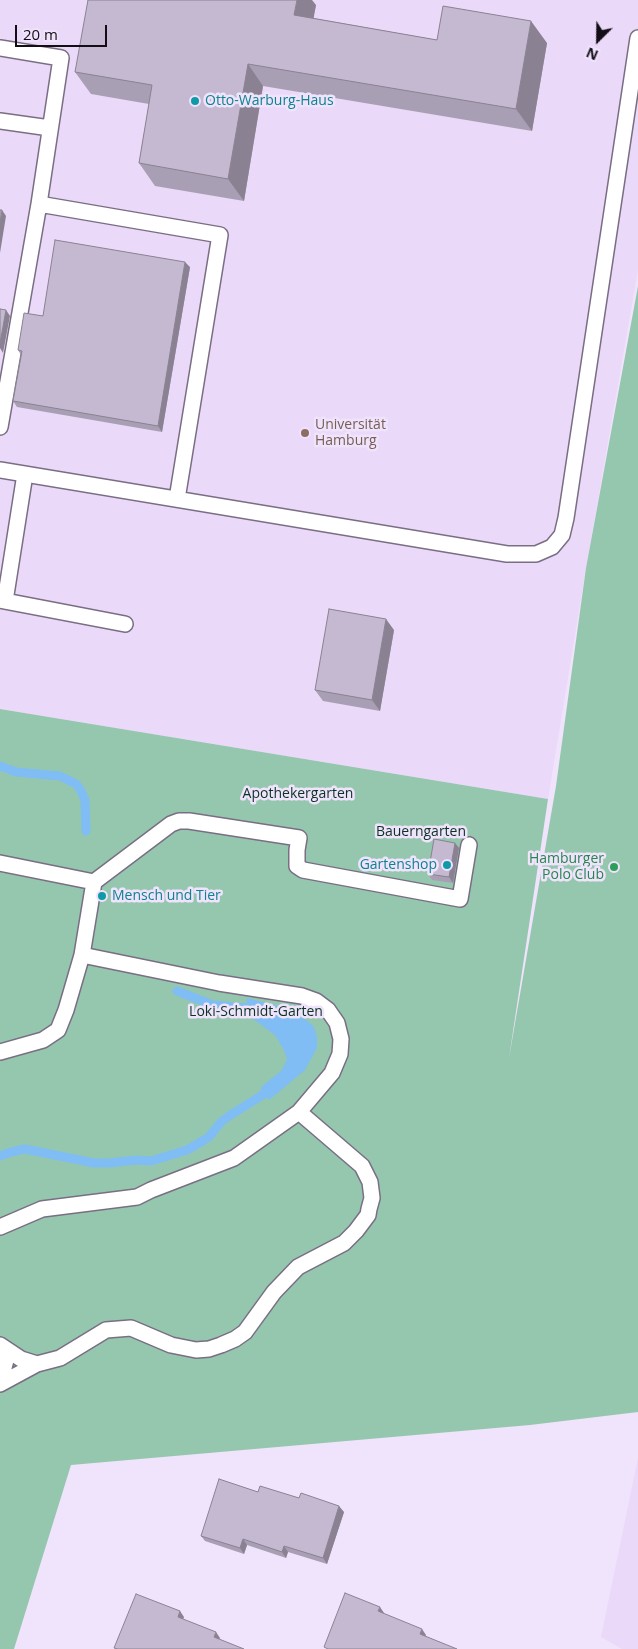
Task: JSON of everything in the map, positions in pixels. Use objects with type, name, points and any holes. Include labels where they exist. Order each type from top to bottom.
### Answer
[{"type":"lane","points":[[0,470],[507,554],[536,554],[552,547],[562,535],[566,518],[638,38]]},
{"type":"lane","points":[[0,48],[60,58],[39,204],[0,427]]},
{"type":"lane","points":[[0,121],[50,128]]},
{"type":"lane","points":[[39,204],[220,235],[177,499]]},
{"type":"lane","points":[[25,474],[2,601],[125,624]]},
{"type":"lane","points":[[0,1052],[44,1040],[58,1030],[82,956],[94,882],[171,824],[179,821],[189,821],[299,838],[297,866],[303,870],[460,898],[469,845]]},
{"type":"lane","points":[[0,863],[94,882]]},
{"type":"lane","points":[[0,1227],[42,1209],[137,1197],[234,1158],[299,1112],[332,1073],[340,1054],[341,1039],[336,1023],[328,1010],[316,1000],[82,956]]},
{"type":"lane","points":[[0,1383],[37,1364],[60,1358],[106,1330],[131,1328],[171,1344],[196,1350],[209,1349],[228,1342],[245,1332],[274,1292],[298,1267],[344,1243],[368,1215],[372,1198],[370,1182],[362,1166],[299,1112]]},
{"type":"lane","points":[[2,1347],[21,1359],[37,1364]]},
{"type":"lane","points":[[0,1383],[6,1360],[2,1347]]},
{"type":"shaded area","name":"Universität Hamburg","points":[[0,0],[638,0],[638,270],[548,799],[0,709]]},
{"type":"shaded area","points":[[638,1458],[638,1649],[622,1649],[601,1637]]},
{"type":"green space","name":"Loki-Schmidt-Garten","points":[[638,286],[638,1412],[530,1425],[71,1465],[14,1649],[0,1649],[0,709],[548,799],[509,1058],[556,786],[586,568]]},
{"type":"water","points":[[247,998],[278,1006],[305,1019],[314,1027],[317,1037],[317,1048],[305,1070],[269,1100],[260,1088],[282,1070],[287,1059],[275,1035],[245,1013]]},
{"type":"building","points":[[88,0],[297,0],[294,15],[437,40],[443,6],[531,21],[516,109],[248,64],[228,179],[139,163],[152,85],[75,72]]},
{"type":"building","points":[[55,240],[185,262],[158,426],[13,401],[22,351],[18,350],[24,313],[43,316]]},
{"type":"building","points":[[0,309],[6,310],[0,343]]},
{"type":"building","points":[[329,609],[386,619],[372,700],[315,690]]},
{"type":"building","points":[[434,839],[455,843],[449,877],[428,874]]},
{"type":"building","points":[[219,1479],[258,1492],[260,1486],[299,1498],[301,1493],[339,1506],[323,1558],[284,1546],[282,1552],[243,1539],[240,1548],[201,1536]]},
{"type":"building","points":[[345,1593],[380,1607],[378,1611],[422,1629],[420,1634],[457,1649],[328,1649],[324,1647]]},
{"type":"building","points":[[136,1594],[180,1611],[178,1617],[216,1632],[214,1637],[244,1649],[114,1648]]},
{"type":"waterway","points":[[0,766],[16,772],[60,776],[76,784],[85,800],[86,831]]},
{"type":"waterway","points":[[177,991],[213,1005],[246,1008],[256,1013]]},
{"type":"waterway","points":[[0,1156],[25,1149],[94,1163],[136,1160],[151,1161],[187,1150],[209,1137],[221,1122],[273,1086]]},
{"type":"place","name":"Otto-Warburg-Haus","points":[[195,101]]},
{"type":"place","name":"Universität Hamburg","points":[[305,433]]},
{"type":"place","name":"Gartenshop","points":[[447,865]]},
{"type":"place","name":"Hamburger Polo Club","points":[[614,867]]},
{"type":"place","name":"Mensch und Tier","points":[[102,896]]},
{"type":"park label","name":"Apothekergarten","points":[[298,794]]},
{"type":"park label","name":"Bauerngarten","points":[[421,832]]}]
